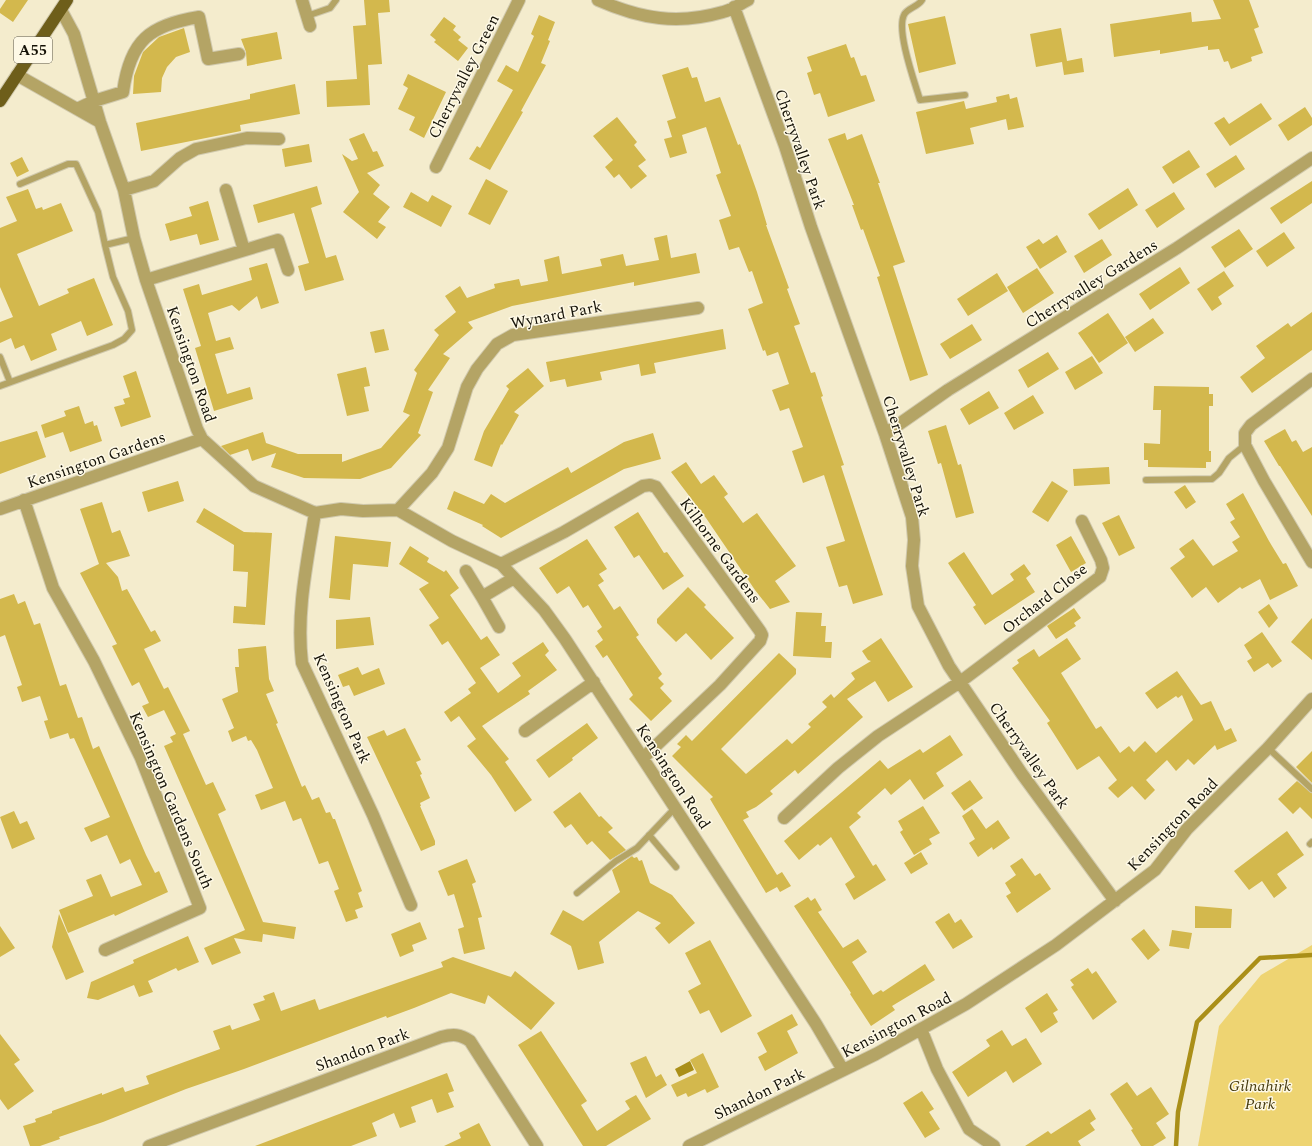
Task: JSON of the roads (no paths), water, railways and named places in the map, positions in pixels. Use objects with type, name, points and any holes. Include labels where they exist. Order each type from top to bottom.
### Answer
[{"type":"highway","name":"A55","points":[[0,101],[64,5]]},
{"type":"street","points":[[302,0],[309,21]]},
{"type":"street","name":"Cherryvalley Green","points":[[436,167],[519,0]]},
{"type":"street","points":[[598,0],[619,9],[645,17],[684,20],[725,12],[748,0]]},
{"type":"street","name":"Kensington Road","points":[[64,5],[100,122],[124,190],[134,238],[146,280],[197,429],[202,439],[254,486],[315,514]]},
{"type":"street","name":"Cherryvalley Park","points":[[734,7],[782,139],[811,227],[885,434],[912,517],[914,540],[912,566],[918,606],[948,666],[1022,774],[1115,900]]},
{"type":"street","points":[[77,109],[94,101],[123,92],[125,77],[137,47],[147,36],[162,26],[179,20],[199,18],[208,59],[239,54]]},
{"type":"street","points":[[17,75],[100,122]]},
{"type":"street","points":[[124,190],[154,181],[180,158],[196,150],[246,138],[279,139]]},
{"type":"street","name":"Cherryvalley Gardens","points":[[885,434],[948,390],[1177,248],[1312,158]]},
{"type":"street","points":[[226,190],[244,250]]},
{"type":"street","points":[[146,280],[278,240],[288,270]]},
{"type":"street","name":"Wynard Park","points":[[398,510],[432,473],[448,448],[467,387],[477,369],[497,344],[514,335],[698,308]]},
{"type":"street","points":[[1312,379],[1251,425],[1245,433],[1245,445],[1264,481],[1312,562]]},
{"type":"street","name":"Kensington Gardens","points":[[0,509],[202,439]]},
{"type":"street","name":"Kilhorne Gardens","points":[[501,564],[564,532],[643,486],[650,485],[656,487],[760,631],[762,636],[760,641],[720,685],[643,758]]},
{"type":"street","name":"Kensington Gardens South","points":[[24,500],[53,588],[94,661],[141,758],[200,908],[105,950]]},
{"type":"street","points":[[315,514],[341,509],[363,511],[398,510]]},
{"type":"street","name":"Kensington Road","points":[[398,510],[452,540],[501,564],[544,610],[594,682],[816,1024],[843,1070],[922,1029],[966,1004],[1019,970],[1154,870],[1187,829],[1268,748],[1312,699]]},
{"type":"street","name":"Kensington Park","points":[[315,514],[300,606],[300,647],[302,663],[373,815],[411,905]]},
{"type":"street","name":"Orchard Close","points":[[784,818],[838,768],[878,736],[960,682],[1100,577],[1103,568],[1101,560],[1082,521]]},
{"type":"street","points":[[466,571],[499,627]]},
{"type":"street","points":[[482,597],[514,578]]},
{"type":"street","points":[[524,731],[594,682]]},
{"type":"street","points":[[922,1029],[937,1069],[969,1129],[994,1146]]},
{"type":"street","name":"Shandon Park","points":[[149,1146],[452,1034],[462,1036],[470,1041],[537,1146]]},
{"type":"street","name":"Shandon Park","points":[[689,1146],[843,1070]]},
{"type":"lane","points":[[309,21],[330,8],[336,0]]},
{"type":"lane","points":[[922,0],[915,7],[906,11],[902,17],[905,51],[920,100],[965,95]]},
{"type":"lane","points":[[0,386],[113,345],[124,339],[132,330],[128,311],[113,277],[104,245],[98,212],[76,164],[68,164],[20,184]]},
{"type":"lane","points":[[104,245],[134,238]]},
{"type":"lane","points":[[0,357],[10,382]]},
{"type":"lane","points":[[1146,480],[1212,479],[1219,473],[1229,458],[1245,445]]},
{"type":"lane","points":[[1268,748],[1312,789]]},
{"type":"lane","points":[[577,893],[616,861],[637,848],[675,808]]},
{"type":"lane","points":[[649,835],[676,867]]},
{"type":"waterway","points":[[1176,1146],[1178,1112],[1197,1022],[1260,958],[1312,955]]},
{"type":"park label","name":"Gilnahirk Park","points":[[1260,1094]]}]
